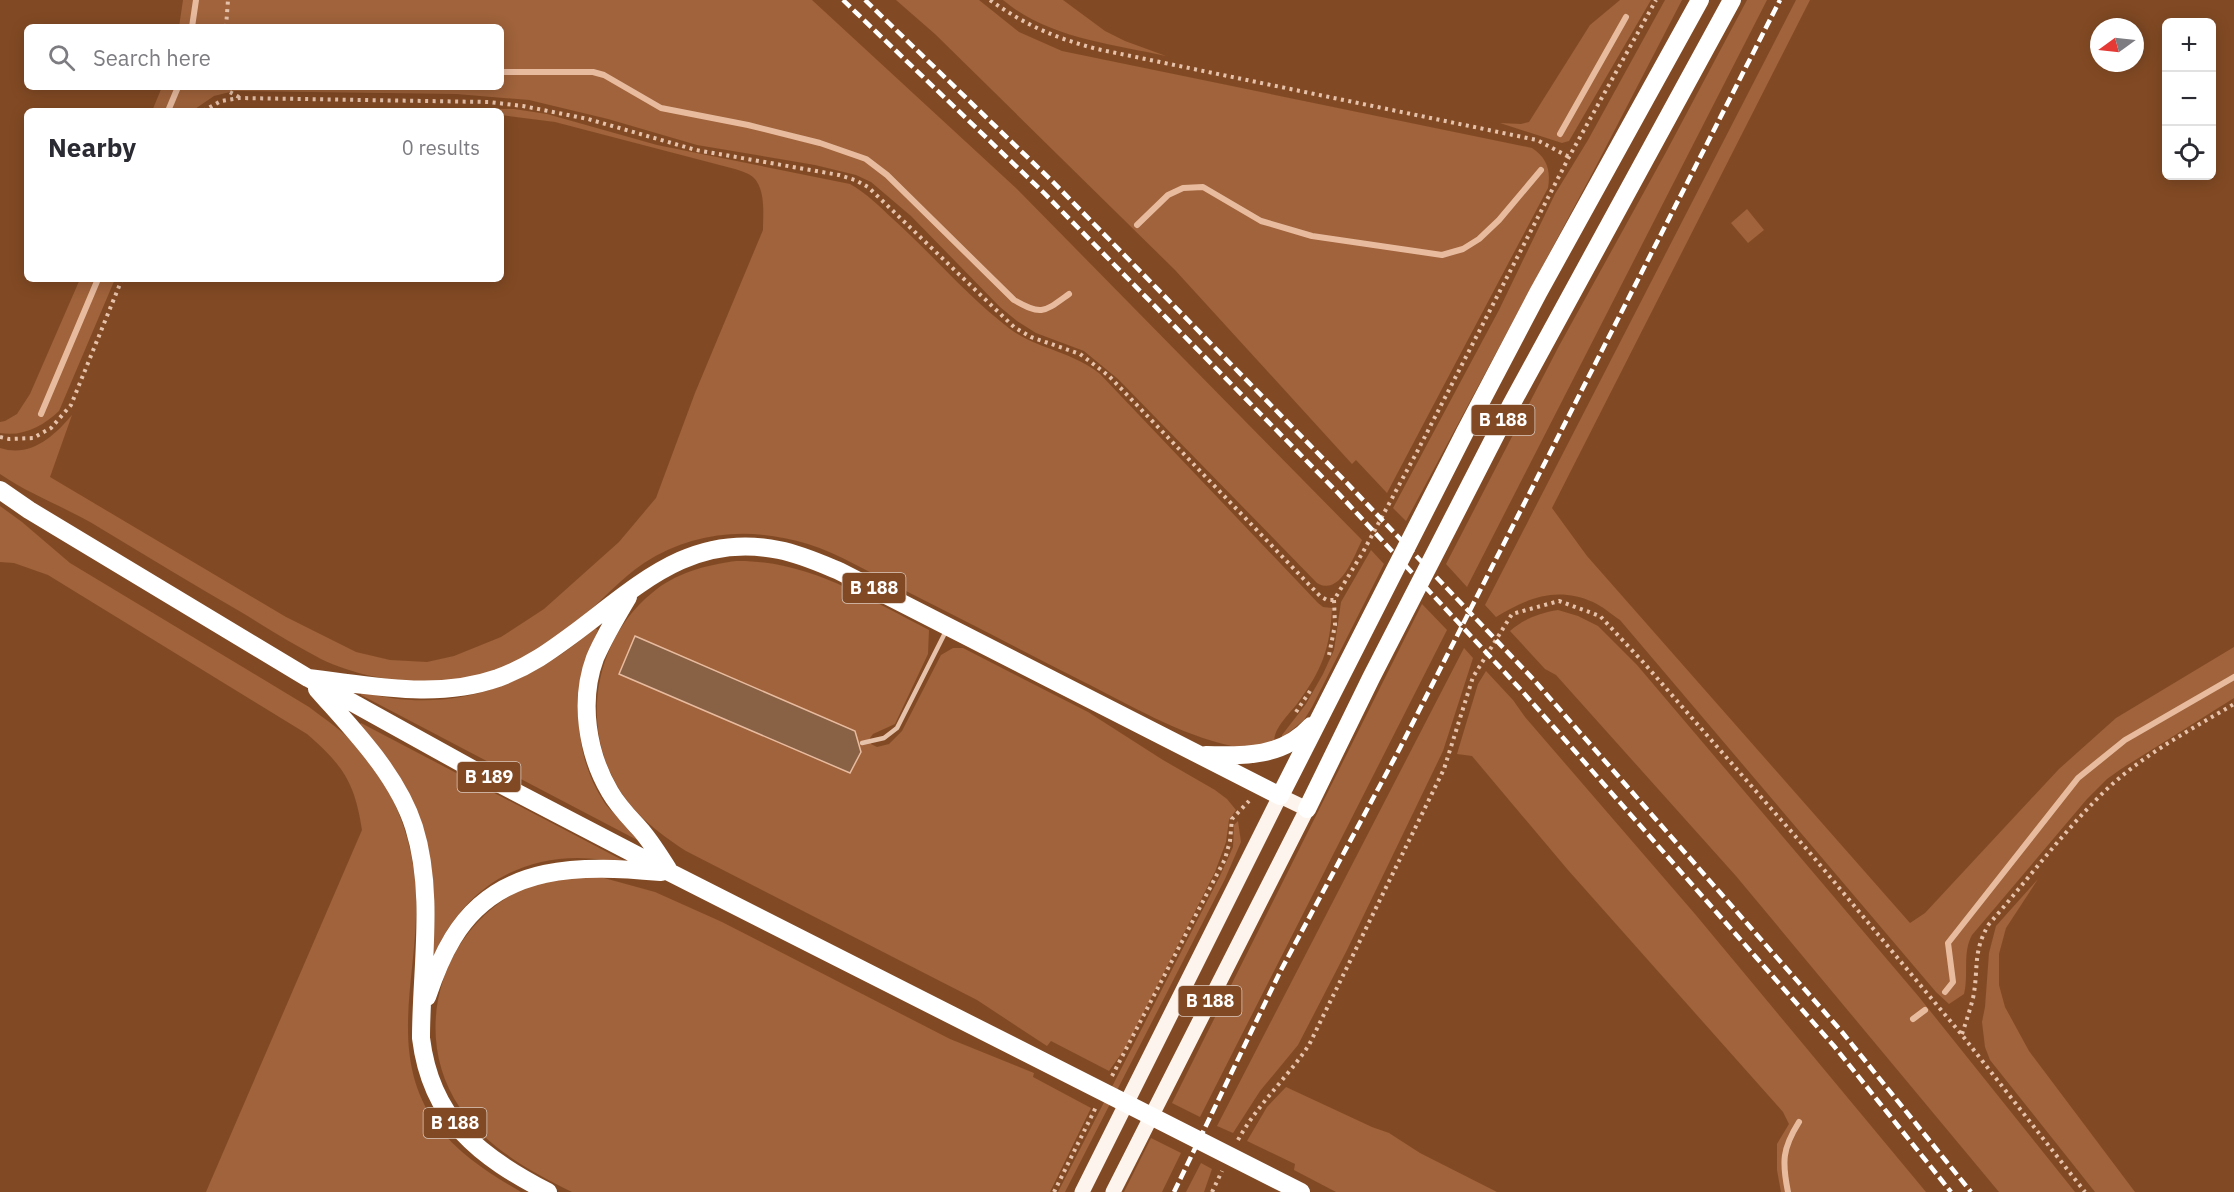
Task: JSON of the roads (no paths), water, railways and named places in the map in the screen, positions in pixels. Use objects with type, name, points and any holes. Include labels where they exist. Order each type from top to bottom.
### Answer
[{"type":"highway","name":"B 188","points":[[671,873],[610,792],[599,771],[591,745],[587,718],[588,690],[594,660],[631,592],[650,576],[671,564],[698,553],[723,547],[759,548],[789,553],[839,571],[1280,796],[1538,293],[1700,0]]},
{"type":"highway","name":"B 188","points":[[1307,809],[1371,678],[1511,405],[1732,0]]},
{"type":"highway","name":"B 189","points":[[0,490],[308,678],[483,775],[671,873]]},
{"type":"highway","points":[[308,678],[392,689],[429,691],[462,687],[495,679],[523,668],[544,656],[631,592]]},
{"type":"highway","points":[[308,678],[360,738],[391,780],[414,826],[420,849],[425,903],[421,1012]]},
{"type":"highway","points":[[1202,755],[1249,756],[1282,748],[1304,733],[1321,715]]},
{"type":"highway","name":"B 188","points":[[548,1192],[511,1173],[487,1157],[467,1138],[449,1114],[438,1097],[423,1058],[421,1012],[440,962],[454,936],[472,914],[512,885],[534,875],[578,868],[608,867],[671,873],[1301,1192]]},
{"type":"main road","name":"B 188","points":[[1082,1192],[1280,796],[1307,809],[1113,1192]]},
{"type":"lane","points":[[862,743],[884,738],[897,728],[948,626]]},
{"type":"waterway","points":[[192,24],[196,0]]},
{"type":"waterway","points":[[1560,134],[1626,17]]},
{"type":"waterway","points":[[504,72],[593,72],[604,75],[661,108],[748,125],[820,143],[866,159],[887,175],[1014,300],[1031,308],[1043,310],[1069,294]]},
{"type":"waterway","points":[[169,108],[177,90]]},
{"type":"waterway","points":[[1137,225],[1168,195],[1183,188],[1203,187],[1261,221],[1312,236],[1442,255],[1463,249],[1479,239],[1499,220],[1541,170]]},
{"type":"waterway","points":[[41,414],[97,282]]},
{"type":"waterway","points":[[1945,992],[1953,982],[1948,943],[2078,778],[2125,740],[2234,677]]},
{"type":"waterway","points":[[1913,1019],[1925,1010]]},
{"type":"waterway","points":[[1788,1192],[1784,1164],[1786,1148],[1799,1122]]},
{"type":"railway","points":[[843,0],[1044,193],[1338,493],[1522,691],[1834,1046],[1951,1192]]},
{"type":"railway","points":[[865,0],[1053,182],[1347,483],[1534,680],[1842,1032],[1971,1192]]},
{"type":"railway","points":[[1174,1192],[1280,972],[1400,748],[1780,0]]}]
